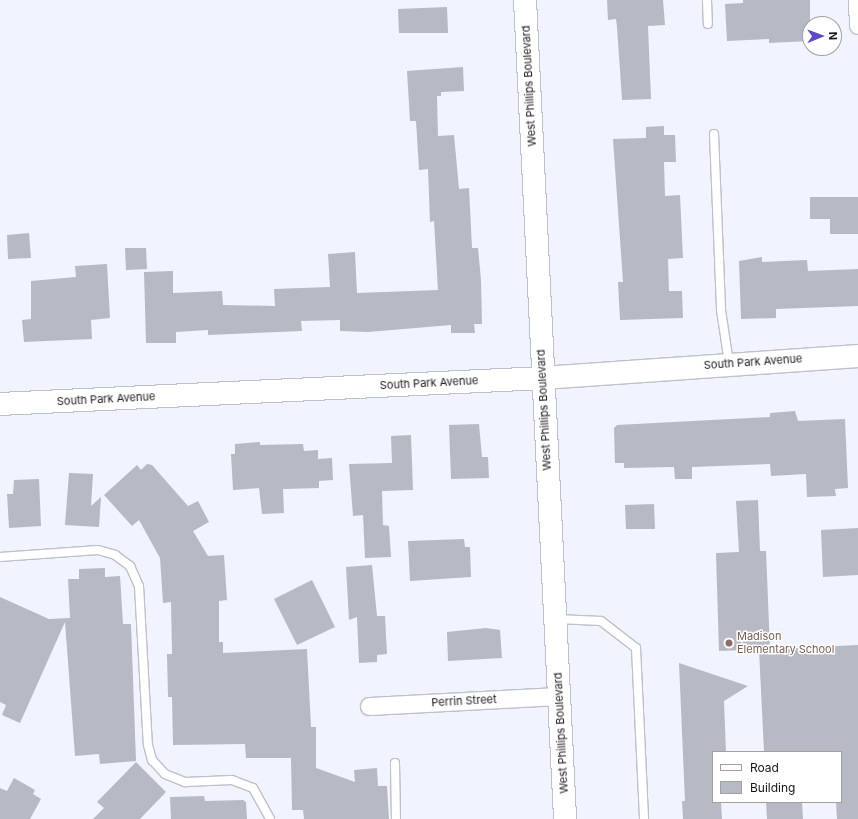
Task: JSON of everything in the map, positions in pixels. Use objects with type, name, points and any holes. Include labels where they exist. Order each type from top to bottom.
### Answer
[{"type":"street","name":"West Phillips Boulevard","points":[[525,0],[565,819]]},
{"type":"street","points":[[857,0],[858,25]]},
{"type":"street","name":"South Park Avenue","points":[[0,404],[543,378],[858,356]]},
{"type":"street","name":"Perrin Street","points":[[369,706],[559,696]]},
{"type":"lane","points":[[707,0],[708,24]]},
{"type":"lane","points":[[714,134],[721,310],[729,364]]},
{"type":"lane","points":[[0,557],[98,550],[116,555],[130,566],[138,586],[148,745],[152,760],[165,774],[185,782],[232,780],[253,788],[265,805],[270,819]]},
{"type":"lane","points":[[555,619],[601,621],[636,648],[644,819]]},
{"type":"lane","points":[[395,763],[396,819]]},
{"type":"building","points":[[607,0],[663,0],[665,25],[648,26],[651,99],[622,100],[616,19],[608,20]]},
{"type":"building","points":[[743,0],[810,0],[810,16],[802,16],[802,41],[769,43],[769,39],[727,41],[725,4],[743,3]]},
{"type":"building","points":[[447,7],[448,33],[399,33],[398,9]]},
{"type":"building","points":[[463,67],[464,91],[441,92],[441,96],[437,96],[438,136],[454,135],[459,189],[469,188],[472,248],[478,248],[481,280],[482,324],[474,324],[475,333],[451,333],[451,325],[368,332],[340,331],[340,320],[301,321],[302,331],[208,335],[208,330],[176,332],[176,343],[146,343],[144,272],[173,271],[173,293],[222,291],[223,305],[275,306],[274,289],[330,287],[328,254],[355,252],[357,293],[438,290],[434,221],[430,222],[428,169],[419,170],[416,121],[410,121],[407,71]]},
{"type":"building","points":[[664,126],[664,135],[675,135],[676,162],[664,162],[665,196],[680,195],[683,258],[668,259],[669,291],[682,291],[683,318],[620,320],[618,282],[623,282],[613,139],[646,138],[646,127]]},
{"type":"building","points":[[810,197],[858,197],[858,234],[830,234],[830,219],[810,219]]},
{"type":"building","points":[[29,233],[31,258],[8,259],[7,235]]},
{"type":"building","points":[[125,248],[146,248],[147,269],[126,270]]},
{"type":"building","points":[[762,257],[762,262],[807,260],[808,271],[858,269],[858,306],[776,309],[776,318],[741,319],[739,261]]},
{"type":"building","points":[[107,264],[110,318],[91,320],[92,339],[24,342],[22,320],[31,319],[31,281],[76,277],[75,266]]},
{"type":"building","points":[[795,411],[798,421],[845,419],[848,488],[835,489],[836,496],[807,497],[806,474],[771,476],[770,464],[692,467],[692,479],[675,479],[674,467],[624,468],[624,463],[615,463],[614,428],[617,425],[770,417],[770,413]]},
{"type":"building","points":[[479,424],[482,457],[488,457],[489,478],[451,479],[449,425]]},
{"type":"building","points":[[411,435],[413,490],[382,491],[383,525],[389,526],[391,557],[365,558],[363,515],[353,516],[349,464],[392,463],[391,436]]},
{"type":"building","points":[[260,442],[260,445],[303,444],[304,451],[318,450],[318,459],[332,458],[333,480],[319,481],[319,488],[283,489],[284,513],[262,514],[259,488],[233,490],[231,454],[235,454],[235,444]]},
{"type":"building","points":[[147,464],[152,465],[188,506],[198,501],[209,522],[193,531],[208,556],[224,555],[227,600],[219,601],[219,642],[223,642],[223,653],[307,649],[311,727],[316,727],[316,768],[355,782],[354,770],[377,768],[378,786],[387,786],[389,819],[304,819],[303,810],[292,810],[291,758],[246,758],[245,744],[173,745],[172,697],[168,697],[167,654],[172,654],[171,602],[163,603],[160,558],[139,520],[132,526],[104,495],[137,465],[141,470]]},
{"type":"building","points":[[69,473],[93,474],[91,506],[101,497],[99,527],[65,525]]},
{"type":"building","points":[[39,479],[41,526],[9,528],[7,494],[13,494],[14,480]]},
{"type":"building","points":[[758,500],[760,551],[766,551],[770,649],[719,651],[716,553],[739,552],[736,501]]},
{"type":"building","points":[[654,504],[655,529],[626,529],[625,505]]},
{"type":"building","points":[[858,528],[858,575],[823,577],[821,530]]},
{"type":"building","points":[[464,539],[465,547],[470,547],[471,577],[410,581],[408,541]]},
{"type":"building","points":[[372,565],[377,616],[385,616],[387,654],[377,655],[377,662],[359,663],[357,617],[349,620],[346,567]]},
{"type":"building","points":[[105,568],[105,577],[120,576],[123,624],[131,624],[136,761],[100,764],[99,754],[75,756],[65,622],[20,723],[2,715],[6,705],[0,702],[0,597],[49,619],[70,618],[68,579],[79,579],[79,569]]},
{"type":"building","points":[[312,580],[335,627],[297,645],[274,599]]},
{"type":"building","points":[[486,628],[500,630],[502,658],[448,661],[447,632]]},
{"type":"building","points":[[858,645],[858,819],[837,819],[836,803],[842,803],[842,751],[764,751],[759,650]]},
{"type":"building","points":[[679,663],[748,686],[724,701],[726,751],[712,751],[712,803],[721,803],[722,819],[683,819],[682,801],[685,801]]},
{"type":"building","points":[[136,762],[166,792],[140,819],[93,819],[104,808],[97,802]]},
{"type":"building","points":[[14,778],[35,790],[33,794],[41,799],[30,819],[0,819],[0,788],[7,791]]},
{"type":"building","points":[[204,796],[205,801],[243,800],[246,802],[247,819],[171,819],[170,797]]},
{"type":"building","points":[[766,803],[802,803],[803,819],[767,819]]},
{"type":"place","name":"Madison Elementary School","points":[[729,643]]}]
